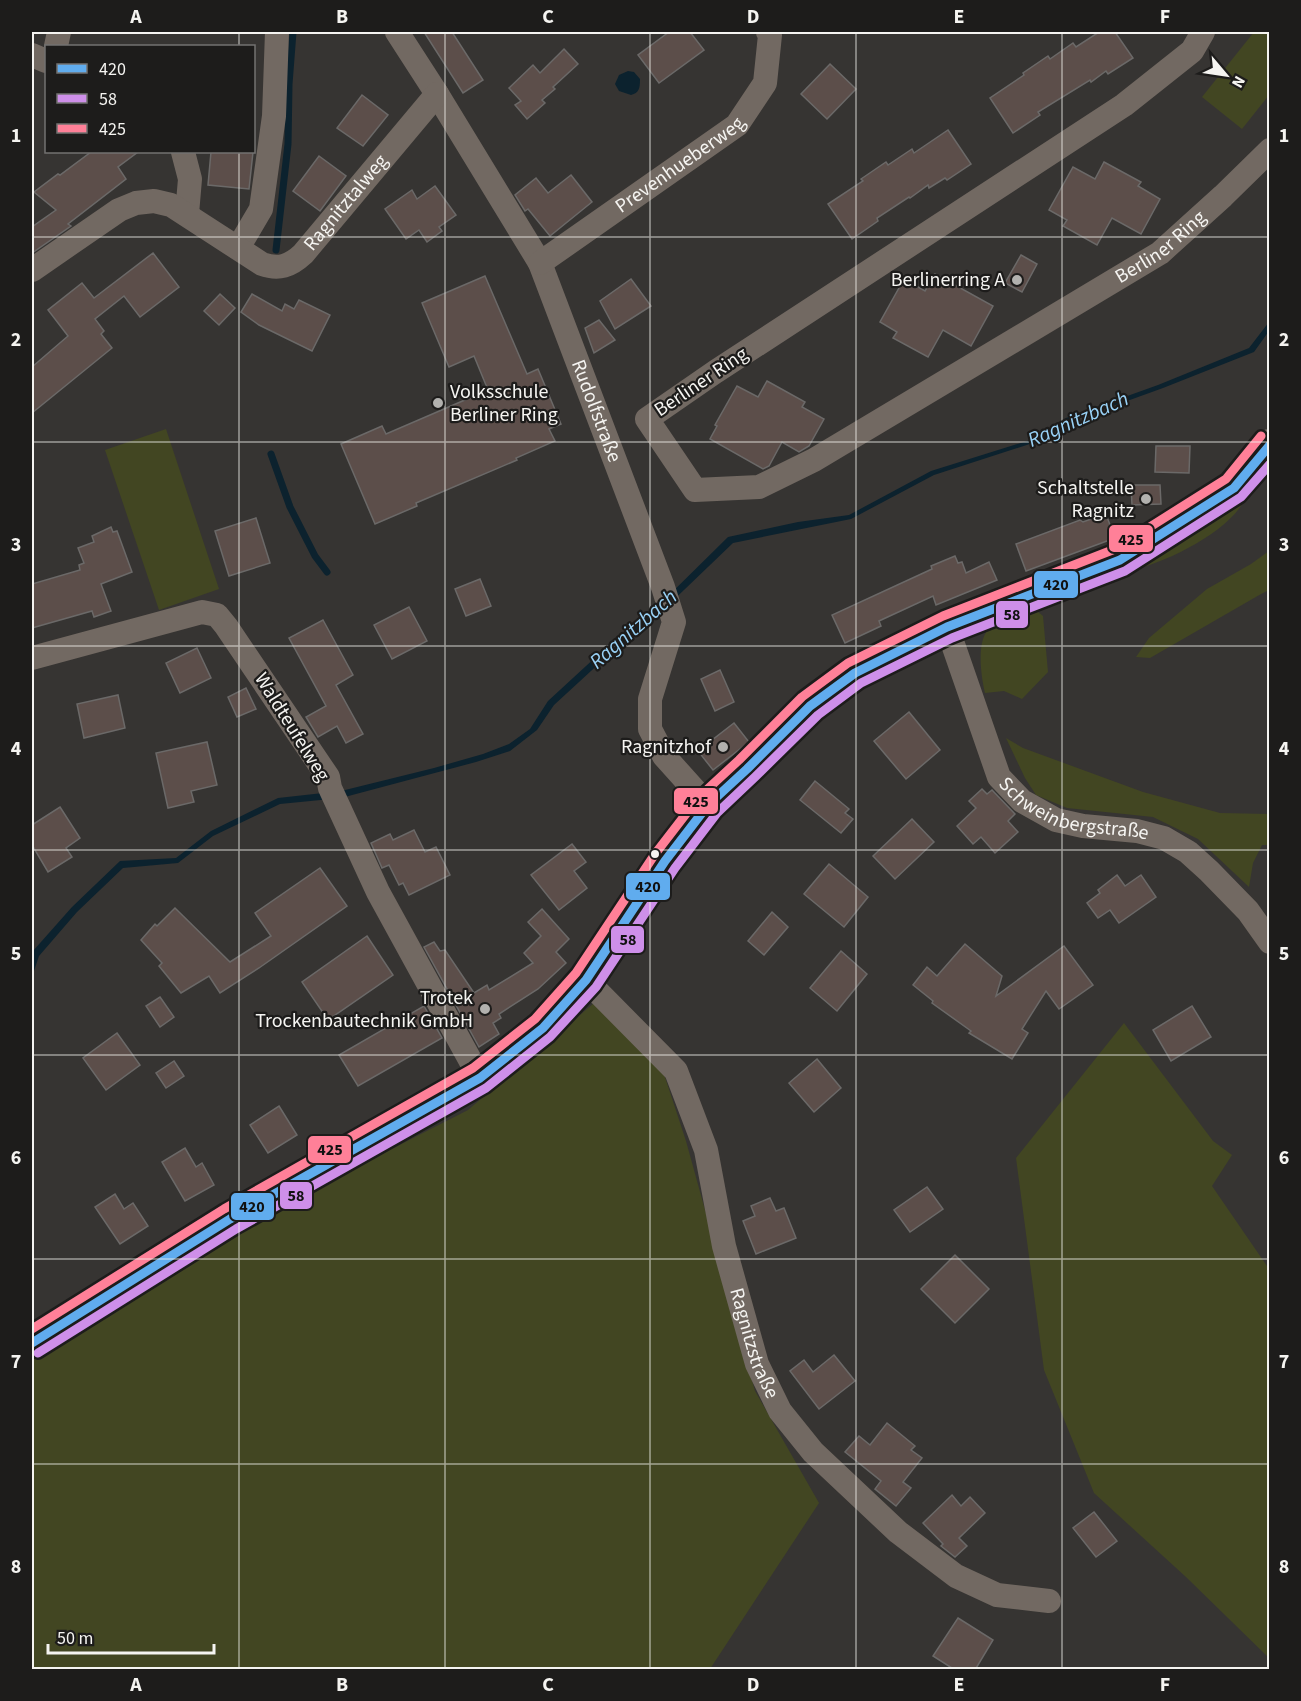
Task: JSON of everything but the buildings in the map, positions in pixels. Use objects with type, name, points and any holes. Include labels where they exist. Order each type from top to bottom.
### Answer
[{"type":"main road","points":[[32,1342],[230,1219],[480,1078],[543,1028],[586,980],[665,861],[708,805],[810,706],[855,673],[947,627],[1120,560],[1233,488],[1269,444]]},
{"type":"street","points":[[238,248],[261,209],[274,116],[277,32]]},
{"type":"street","name":"Rudolfstraße","points":[[397,32],[540,263],[663,587],[674,622],[650,699],[650,729],[664,756],[708,805]]},
{"type":"street","name":"Prevenhueberweg","points":[[540,263],[737,125],[765,83],[770,34],[768,32]]},
{"type":"street","name":"Berliner Ring","points":[[1203,32],[1192,51],[1124,105],[646,419],[695,490],[759,487],[814,460],[1160,253],[1223,196],[1269,150]]},
{"type":"street","name":"Ragnitztalweg","points":[[32,270],[119,210],[136,202],[154,201],[171,205],[187,214],[262,264],[280,268],[293,264],[437,94]]},
{"type":"street","points":[[183,153],[190,180],[187,214]]},
{"type":"street","name":"Waldteufelweg","points":[[32,658],[195,613],[217,615],[328,777],[333,794],[378,892],[480,1078]]},
{"type":"street","name":"Schweinbergstraße","points":[[947,627],[999,777],[1022,801],[1056,820],[1083,826],[1137,831],[1164,838],[1188,852],[1209,871],[1248,911],[1269,942]]},
{"type":"street","name":"Ragnitzstraße","points":[[586,980],[676,1071],[706,1150],[724,1246],[757,1364],[780,1411],[813,1452],[889,1524],[956,1576],[997,1595],[1049,1600]]},
{"type":"green space","points":[[1254,32],[1269,32],[1269,95],[1242,129],[1202,97]]},
{"type":"green space","points":[[166,429],[219,589],[159,610],[105,450]]},
{"type":"green space","points":[[1246,496],[1239,508],[1213,533],[1178,553],[1144,567],[1130,570],[1214,519]]},
{"type":"green space","points":[[1269,551],[1269,590],[1150,658],[1136,657],[1149,638],[1207,589]]},
{"type":"green space","points":[[1037,611],[1043,616],[1048,672],[1022,699],[1004,691],[985,693],[981,648],[987,631],[1002,621]]},
{"type":"green space","points":[[1006,738],[1023,748],[1143,792],[1220,813],[1269,814],[1269,845],[1262,845],[1253,863],[1249,887],[1198,839],[1153,817],[1067,808],[1036,795],[1025,778]]},
{"type":"green space","points":[[594,1003],[663,1071],[686,1141],[755,1391],[819,1503],[710,1669],[32,1670],[32,1360],[274,1209],[468,1110]]},
{"type":"green space","points":[[1124,1023],[1213,1141],[1232,1155],[1212,1186],[1269,1269],[1269,1658],[1186,1577],[1094,1493],[1044,1370],[1016,1158]]},
{"type":"water","points":[[628,71],[634,72],[640,79],[638,90],[631,95],[619,91],[615,84],[619,75]]},
{"type":"water","name":"Ragnitzbach","points":[[1269,322],[1269,331],[1254,352],[1069,422],[1042,440],[934,475],[851,519],[733,543],[660,613],[616,648],[554,705],[537,730],[510,751],[341,798],[280,804],[213,836],[178,863],[123,868],[77,912],[39,956],[32,977],[33,951],[72,907],[120,861],[176,858],[211,831],[278,798],[341,791],[434,768],[509,744],[530,729],[548,701],[611,643],[656,608],[728,537],[798,522],[849,515],[931,471],[1040,437],[1066,418],[1158,385],[1249,348]]},
{"type":"waterway","points":[[276,250],[288,144],[293,32]]},
{"type":"waterway","points":[[271,454],[290,507],[315,556],[327,572]]},
{"type":"transit line","name":"425","points":[[32,1329],[224,1209],[473,1068],[535,1019],[576,973],[655,854],[699,797],[802,697],[848,663],[943,616],[1115,549],[1226,479],[1261,436]]},
{"type":"transit line","name":"420","points":[[32,1343],[230,1219],[480,1078],[543,1028],[586,980],[665,861],[708,805],[810,706],[855,673],[947,627],[1120,560],[1234,488],[1270,445]]},
{"type":"transit line","name":"58","points":[[38,1353],[236,1229],[486,1088],[550,1037],[596,987],[675,868],[717,813],[818,715],[861,683],[952,638],[1125,571],[1241,497],[1270,464]]},
{"type":"place","name":"Berlinerring A","points":[[1017,280]]},
{"type":"place","name":"Volksschule Berliner Ring","points":[[438,403]]},
{"type":"place","name":"Schaltstelle Ragnitz","points":[[1146,499]]},
{"type":"place","name":"Ragnitzhof","points":[[723,747]]},
{"type":"place","name":"Trotek Trockenbautechnik GmbH","points":[[485,1009]]}]
